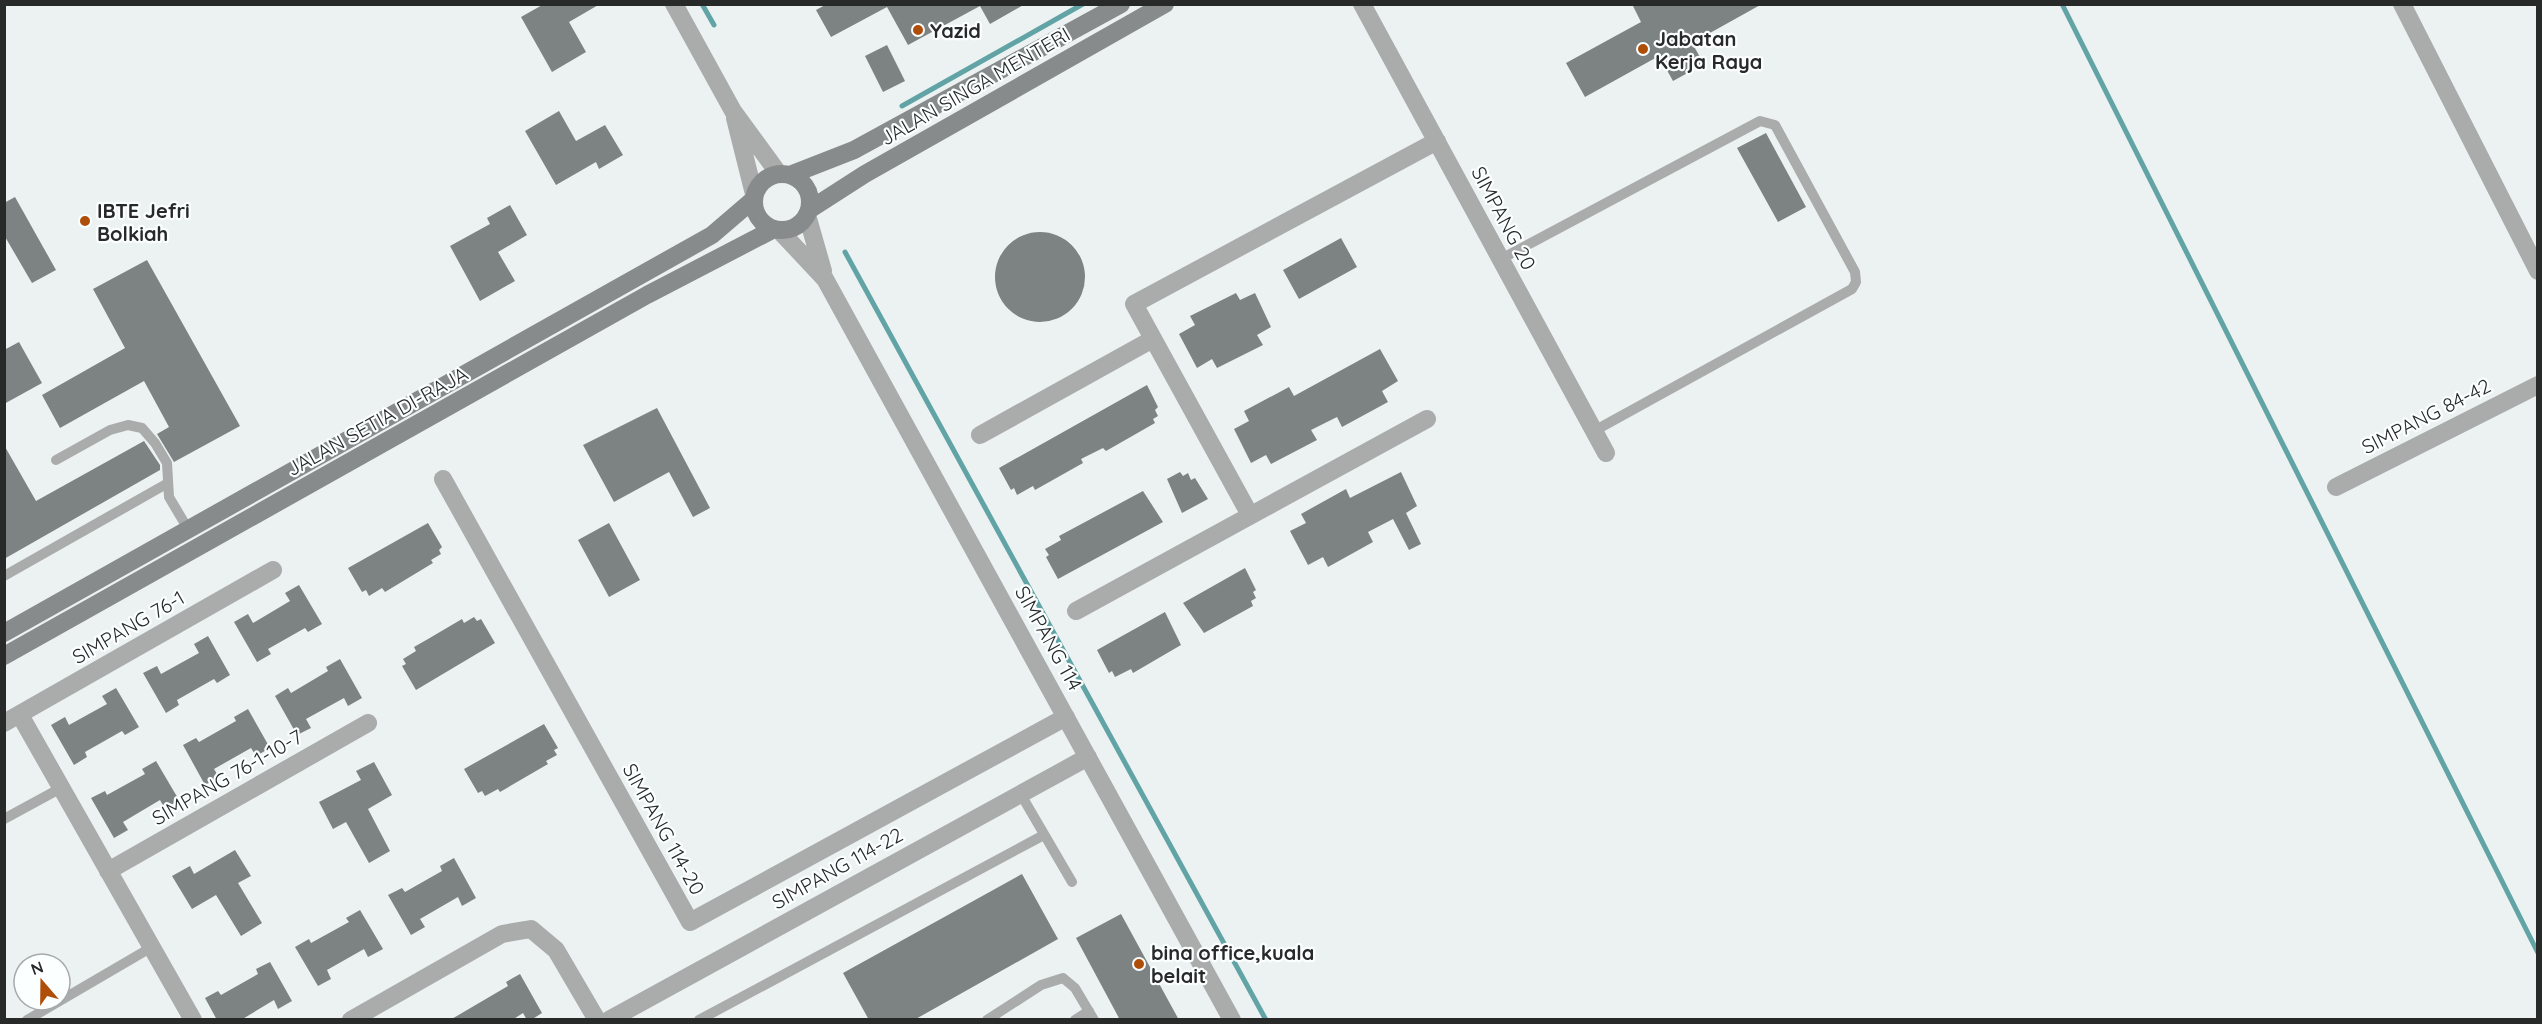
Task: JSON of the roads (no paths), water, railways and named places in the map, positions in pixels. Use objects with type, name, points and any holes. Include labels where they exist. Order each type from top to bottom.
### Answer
[{"type":"main road","name":"JALAN SINGA MENTERI","points":[[784,175],[854,150],[1121,4]]},
{"type":"main road","name":"JALAN SINGA MENTERI","points":[[808,213],[865,174],[1165,4]]},
{"type":"main road","points":[[784,175],[800,180],[807,189],[810,199],[808,213],[795,227],[776,230],[760,220],[755,211],[754,197],[764,181],[784,175]]},
{"type":"main road","name":"JALAN SETIA DI-RAJA","points":[[4,633],[712,235],[754,197]]},
{"type":"main road","name":"JALAN SETIA DI-RAJA","points":[[4,656],[647,295],[776,230]]},
{"type":"street","points":[[674,4],[733,111],[784,175]]},
{"type":"street","name":"SIMPANG 20","points":[[1362,4],[1606,453]]},
{"type":"street","points":[[2402,4],[2538,271]]},
{"type":"street","points":[[733,111],[754,197]]},
{"type":"street","points":[[1250,515],[1134,304],[1437,141]]},
{"type":"street","name":"SIMPANG 114","points":[[808,213],[825,279],[1232,1020]]},
{"type":"street","name":"SIMPANG 114","points":[[776,230],[825,279]]},
{"type":"street","points":[[980,435],[1153,339]]},
{"type":"street","name":"SIMPANG 84-42","points":[[2336,487],[2538,385]]},
{"type":"street","points":[[1076,611],[1427,419]]},
{"type":"street","name":"SIMPANG 114-20","points":[[443,478],[690,922],[1066,717]]},
{"type":"street","name":"SIMPANG 76-1","points":[[12,719],[273,570]]},
{"type":"street","points":[[12,719],[62,788],[193,1020]]},
{"type":"street","name":"SIMPANG 76-1-10-7","points":[[108,870],[368,723]]},
{"type":"street","name":"SIMPANG 114-22","points":[[609,1020],[1088,757]]},
{"type":"street","points":[[351,1020],[502,934],[531,929],[556,950],[597,1020]]},
{"type":"lane","points":[[1501,259],[1760,120],[1774,126],[1855,272],[1856,282],[1852,289],[1594,431]]},
{"type":"lane","points":[[56,460],[110,430],[128,425],[142,428],[155,442],[167,463],[169,497],[188,530]]},
{"type":"lane","points":[[4,576],[168,483]]},
{"type":"lane","points":[[4,819],[62,788]]},
{"type":"lane","points":[[1020,794],[1042,836],[1072,882]]},
{"type":"lane","points":[[699,1020],[1042,836]]},
{"type":"lane","points":[[27,1020],[152,947]]},
{"type":"lane","points":[[987,1020],[1041,985],[1063,978],[1075,987],[1091,1016],[1075,1020]]},
{"type":"waterway","points":[[702,4],[714,25]]},
{"type":"waterway","points":[[902,106],[1083,4]]},
{"type":"waterway","points":[[2062,4],[2538,953]]},
{"type":"waterway","points":[[845,252],[1266,1020]]},
{"type":"place","name":"Yazid","points":[[918,30]]},
{"type":"place","name":"Jabatan Kerja Raya","points":[[1643,49]]},
{"type":"place","name":"IBTE Jefri Bolkiah","points":[[85,221]]},
{"type":"place","name":"bina office,kuala belait","points":[[1139,964]]}]
